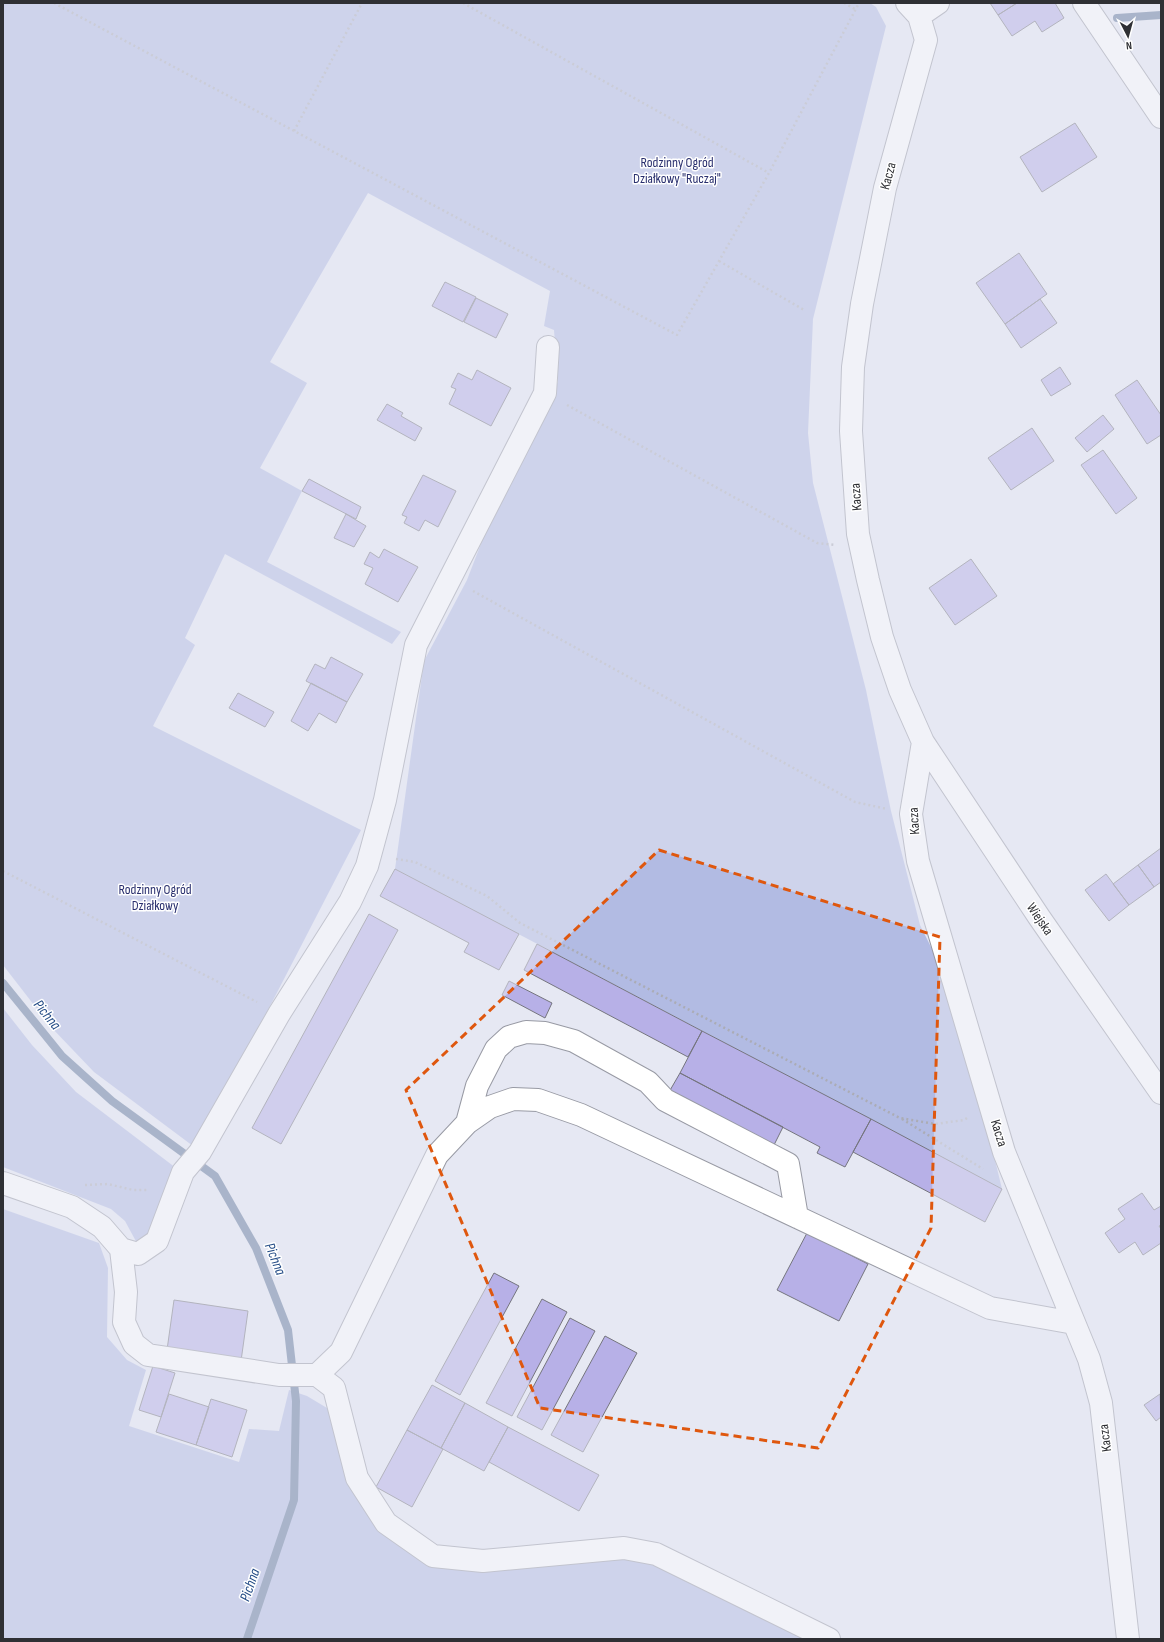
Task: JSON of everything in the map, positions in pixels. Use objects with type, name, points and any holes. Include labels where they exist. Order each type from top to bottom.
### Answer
[{"type":"street","name":"Kacza","points":[[938,3],[913,9],[926,40],[885,188],[862,304],[853,367],[851,431],[858,534],[882,637],[900,690],[923,742],[911,814],[918,861],[1004,1152],[1089,1359],[1101,1403],[1128,1639]]},
{"type":"street","points":[[1084,3],[1161,117]]},
{"type":"street","points":[[3,1183],[72,1207],[102,1227],[121,1249],[138,1254],[157,1241],[181,1178],[200,1152],[279,1014],[350,902],[367,866],[385,800],[416,645],[545,393],[548,347]]},
{"type":"street","name":"Wiejska","points":[[923,742],[1039,917],[1161,1093]]},
{"type":"street","points":[[466,1124],[477,1086],[496,1048],[509,1037],[526,1032],[545,1033],[574,1041],[648,1082],[665,1100],[788,1164],[797,1217]]},
{"type":"street","points":[[317,1375],[341,1352],[438,1155],[466,1124],[490,1107],[513,1099],[538,1100],[581,1115],[990,1308],[1074,1323]]},
{"type":"street","points":[[121,1249],[126,1292],[124,1322],[134,1344],[148,1355],[279,1375],[317,1375],[334,1388],[356,1478],[386,1523],[433,1556],[483,1560],[624,1548],[656,1554],[829,1639]]},
{"type":"path","points":[[54,3],[676,335],[769,173],[859,3]]},
{"type":"path","points":[[294,131],[362,3]]},
{"type":"path","points":[[463,3],[769,173]]},
{"type":"path","points":[[844,3],[855,10]]},
{"type":"path","points":[[719,261],[804,310]]},
{"type":"path","points":[[545,393],[817,543],[861,549]]},
{"type":"path","points":[[450,578],[855,802],[911,814]]},
{"type":"path","points":[[367,866],[388,858],[415,862],[487,896],[520,923],[900,1118],[987,1172]]},
{"type":"path","points":[[3,871],[262,1004]]},
{"type":"path","points":[[900,1118],[935,1124],[964,1120],[990,1103]]},
{"type":"path","points":[[81,1185],[108,1184],[133,1190],[156,1190],[181,1178]]},
{"type":"highlighted area","points":[[659,850],[940,937],[931,1228],[818,1448],[540,1408],[406,1090]]},
{"type":"green space","points":[[3,3],[870,3],[876,7],[886,26],[813,319],[808,433],[813,483],[866,690],[891,811],[920,925],[939,963],[970,1057],[1002,1189],[395,869],[424,661],[467,580],[502,489],[558,382],[554,330],[544,326],[550,291],[368,193],[270,362],[307,383],[260,468],[302,491],[267,562],[401,632],[392,644],[225,554],[185,638],[195,645],[153,726],[361,830],[269,1008],[193,1146],[94,1072],[51,1027],[3,965]]},
{"type":"green space","points":[[3,1008],[32,1045],[76,1092],[176,1168],[150,1231],[138,1245],[125,1221],[111,1209],[3,1167]]},
{"type":"green space","points":[[3,1209],[99,1243],[108,1268],[107,1337],[127,1360],[146,1370],[129,1426],[239,1462],[249,1429],[279,1431],[289,1390],[307,1396],[327,1408],[358,1496],[425,1563],[463,1570],[616,1557],[657,1563],[812,1639],[3,1639]]},
{"type":"building","points":[[990,3],[1017,3],[998,15]]},
{"type":"building","points":[[1017,3],[1055,3],[1064,18],[1042,32],[1035,21],[1012,36],[998,15]]},
{"type":"building","points":[[1075,123],[1097,157],[1042,192],[1020,157]]},
{"type":"building","points":[[1019,253],[1047,294],[1005,324],[976,283]]},
{"type":"building","points":[[445,282],[476,297],[463,322],[432,306]]},
{"type":"building","points":[[476,298],[508,314],[496,338],[464,322]]},
{"type":"building","points":[[1040,299],[1057,323],[1021,348],[1005,324]]},
{"type":"building","points":[[1060,367],[1071,384],[1051,396],[1041,380]]},
{"type":"building","points":[[477,370],[511,388],[491,426],[449,404],[456,389],[451,387],[458,373],[472,380]]},
{"type":"building","points":[[1137,380],[1161,415],[1161,435],[1147,444],[1115,395]]},
{"type":"building","points":[[387,404],[403,413],[401,416],[422,428],[415,441],[377,420]]},
{"type":"building","points":[[1103,415],[1114,429],[1087,452],[1075,438]]},
{"type":"building","points":[[1032,428],[1054,461],[1011,490],[988,458]]},
{"type":"building","points":[[1103,450],[1137,498],[1116,514],[1081,465]]},
{"type":"building","points":[[423,475],[456,491],[438,527],[425,520],[419,531],[404,523],[407,517],[402,515]]},
{"type":"building","points":[[309,479],[361,507],[356,519],[302,491]]},
{"type":"building","points":[[346,514],[366,526],[354,547],[334,538]]},
{"type":"building","points":[[384,549],[418,567],[398,602],[365,584],[373,568],[364,564],[370,552],[379,558]]},
{"type":"building","points":[[971,559],[997,596],[955,625],[929,588]]},
{"type":"building","points":[[331,657],[363,674],[347,702],[306,681],[315,664],[325,669]]},
{"type":"building","points":[[311,683],[347,702],[336,723],[319,713],[308,731],[291,721]]},
{"type":"building","points":[[238,693],[274,712],[265,727],[229,708]]},
{"type":"building","points":[[1161,848],[1161,882],[1154,887],[1138,865]]},
{"type":"building","points":[[1138,865],[1154,887],[1129,905],[1113,884]]},
{"type":"building","points":[[395,869],[519,934],[499,970],[464,952],[469,943],[380,896]]},
{"type":"building","points":[[1106,874],[1129,905],[1109,921],[1085,890]]},
{"type":"building","points":[[369,914],[398,930],[281,1144],[252,1128]]},
{"type":"building","points":[[537,944],[702,1031],[688,1057],[524,970]]},
{"type":"building","points":[[509,981],[552,1003],[545,1018],[502,995]]},
{"type":"building","points":[[702,1031],[871,1119],[845,1167],[817,1153],[820,1147],[680,1073]]},
{"type":"building","points":[[680,1073],[783,1127],[773,1147],[669,1092]]},
{"type":"building","points":[[871,1119],[1002,1189],[985,1222],[853,1152]]},
{"type":"building","points":[[1142,1193],[1154,1210],[1161,1206],[1161,1225],[1159,1226],[1161,1229],[1161,1243],[1143,1255],[1135,1242],[1119,1253],[1105,1233],[1125,1219],[1118,1209]]},
{"type":"building","points":[[807,1233],[868,1264],[839,1321],[777,1290]]},
{"type":"building","points":[[494,1273],[519,1286],[460,1395],[435,1381]]},
{"type":"building","points":[[542,1299],[567,1312],[512,1416],[486,1403]]},
{"type":"building","points":[[174,1300],[248,1311],[241,1361],[167,1350]]},
{"type":"building","points":[[570,1318],[595,1331],[542,1430],[517,1417]]},
{"type":"building","points":[[605,1336],[637,1353],[583,1452],[551,1435]]},
{"type":"building","points":[[153,1366],[175,1373],[161,1417],[139,1410]]},
{"type":"building","points":[[432,1385],[465,1403],[441,1448],[407,1430]]},
{"type":"building","points":[[169,1394],[209,1407],[196,1445],[156,1432]]},
{"type":"building","points":[[1160,1394],[1161,1417],[1156,1421],[1144,1405]]},
{"type":"building","points":[[211,1399],[247,1410],[232,1457],[196,1445]]},
{"type":"building","points":[[465,1403],[508,1427],[484,1471],[441,1448]]},
{"type":"building","points":[[508,1427],[599,1475],[579,1511],[489,1462]]},
{"type":"building","points":[[407,1430],[443,1449],[412,1507],[376,1487]]},
{"type":"waterway","points":[[1117,18],[1161,15]]},
{"type":"waterway","name":"Pichna","points":[[3,983],[62,1056],[112,1101],[215,1176],[256,1248],[288,1330],[296,1401],[294,1500],[247,1639]]},
{"type":"park label","name":"Rodzinny Ogród Działkowy \"Ruczaj\"","points":[[677,170]]},
{"type":"park label","name":"Rodzinny Ogród Działkowy","points":[[155,898]]}]
